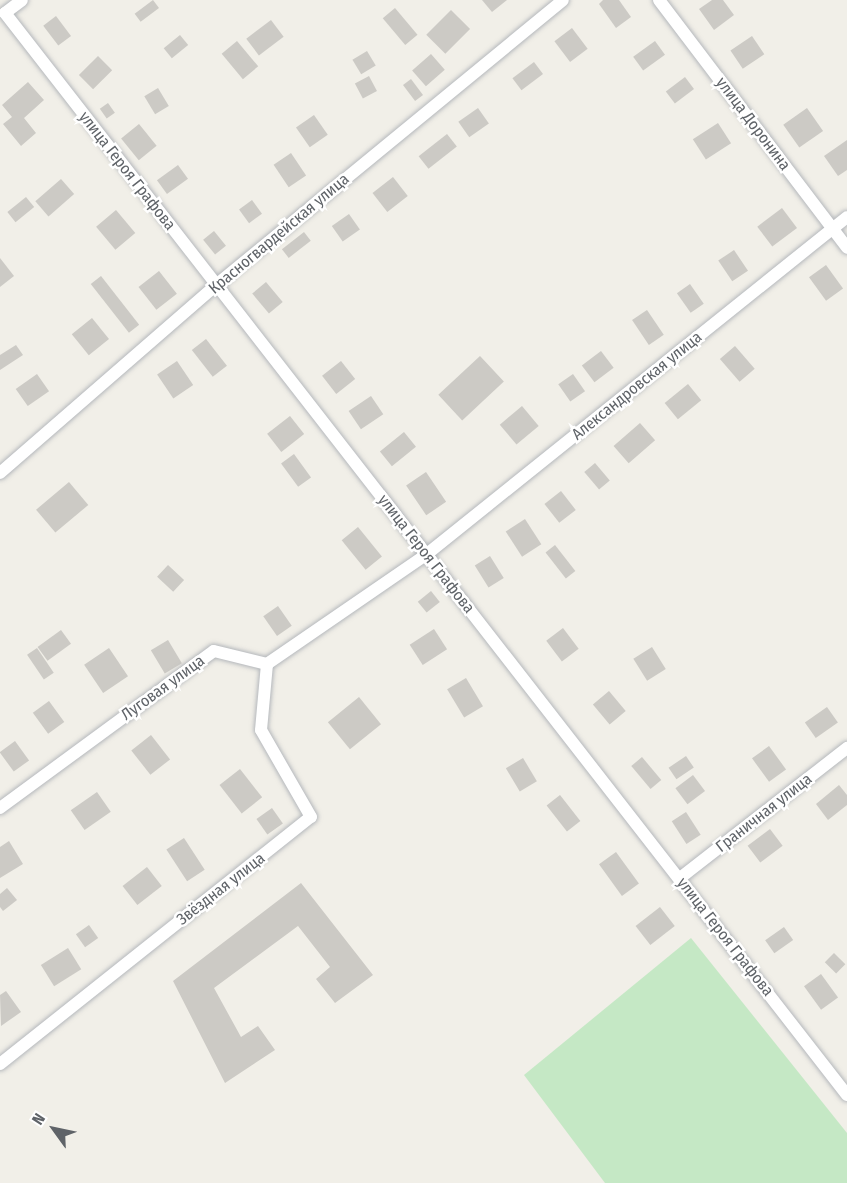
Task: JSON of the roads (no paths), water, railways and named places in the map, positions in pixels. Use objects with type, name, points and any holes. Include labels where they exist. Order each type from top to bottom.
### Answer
[{"type":"street","points":[[2,14],[22,0]]},
{"type":"street","name":"Красногвардейская улица","points":[[0,473],[215,286],[563,0]]},
{"type":"street","name":"улица Доронина","points":[[659,0],[847,248]]},
{"type":"street","name":"улица Героя Графова","points":[[2,14],[427,554],[847,1095]]},
{"type":"street","name":"Александровская улица","points":[[427,554],[847,217]]},
{"type":"street","points":[[267,664],[427,554]]},
{"type":"street","name":"Луговая улица","points":[[0,808],[214,651],[267,664]]},
{"type":"street","name":"Звёздная улица","points":[[0,1064],[311,817],[261,730],[267,664]]},
{"type":"street","name":"Граничная улица","points":[[680,878],[847,748]]}]
